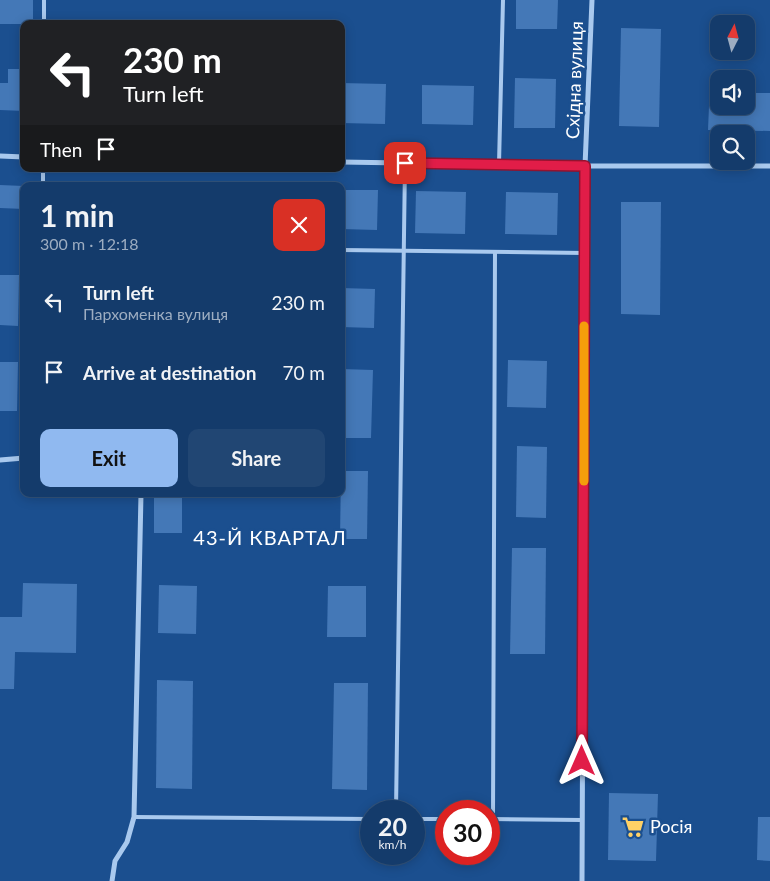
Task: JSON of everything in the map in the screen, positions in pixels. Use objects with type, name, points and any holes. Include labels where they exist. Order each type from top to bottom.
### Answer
[{"type":"street","name":"Східна вулиця","points":[[582,881],[584,253],[585,166],[592,0]]},
{"type":"street","points":[[0,156],[20,157]]},
{"type":"street","points":[[345,162],[585,166],[770,166]]},
{"type":"street","points":[[0,460],[20,458]]},
{"type":"street","points":[[112,881],[115,861],[127,842],[134,818],[141,497]]},
{"type":"lane","points":[[44,0],[44,20]]},
{"type":"lane","points":[[499,164],[503,0]]},
{"type":"lane","points":[[396,800],[405,163]]},
{"type":"lane","points":[[345,250],[584,253]]},
{"type":"lane","points":[[491,800],[495,252]]},
{"type":"lane","points":[[134,818],[360,819]]},
{"type":"lane","points":[[500,819],[582,820]]},
{"type":"building","points":[[0,0],[33,0],[33,20],[20,20],[20,24],[0,24]]},
{"type":"building","points":[[516,0],[558,0],[557,29],[516,29]]},
{"type":"building","points":[[621,28],[661,29],[659,127],[619,126]]},
{"type":"building","points":[[8,69],[20,69],[20,111],[0,110],[0,83],[8,83]]},
{"type":"building","points":[[515,78],[556,79],[555,128],[514,128]]},
{"type":"building","points":[[345,83],[386,84],[385,124],[345,123]]},
{"type":"building","points":[[422,85],[474,86],[473,125],[422,124]]},
{"type":"building","points":[[755,93],[770,93],[770,131],[755,131],[755,125],[710,125],[710,130],[708,130],[709,106],[710,115],[755,115]]},
{"type":"building","points":[[0,185],[20,186],[20,209],[0,208]]},
{"type":"building","points":[[345,190],[378,190],[377,230],[345,229]]},
{"type":"building","points":[[416,191],[466,192],[465,234],[415,233]]},
{"type":"building","points":[[506,192],[558,193],[557,235],[505,234]]},
{"type":"building","points":[[621,202],[661,202],[660,315],[621,314]]},
{"type":"building","points":[[0,275],[19,275],[18,326],[0,325]]},
{"type":"building","points":[[345,288],[375,289],[374,328],[345,327]]},
{"type":"building","points":[[508,360],[547,361],[546,408],[507,407]]},
{"type":"building","points":[[0,362],[18,362],[17,411],[0,411]]},
{"type":"building","points":[[345,369],[373,370],[371,438],[345,438]]},
{"type":"building","points":[[517,446],[547,447],[546,518],[516,517]]},
{"type":"building","points":[[345,471],[368,471],[367,539],[340,539],[341,497],[345,497]]},
{"type":"building","points":[[154,497],[182,497],[182,533],[154,533]]},
{"type":"building","points":[[512,548],[546,548],[545,654],[510,654]]},
{"type":"building","points":[[23,583],[77,584],[76,653],[15,652],[14,689],[0,689],[0,617],[22,617]]},
{"type":"building","points":[[159,585],[197,586],[196,634],[158,633]]},
{"type":"building","points":[[328,586],[366,586],[366,637],[327,637]]},
{"type":"building","points":[[157,680],[193,681],[192,789],[156,788]]},
{"type":"building","points":[[334,683],[368,683],[367,790],[332,789]]},
{"type":"building","name":"Росія","points":[[609,793],[658,794],[656,861],[608,860]]},
{"type":"building","points":[[758,817],[770,817],[770,861],[757,860]]},
{"type":"slow traffic","points":[[584,326],[584,481]]},
{"type":"place","name":"Росія","points":[[633,827]]},
{"type":"district","name":"43-Й КВАРТАЛ","points":[[270,538]]},
{"type":"route","points":[[405,163],[585,166],[582,761]]}]
